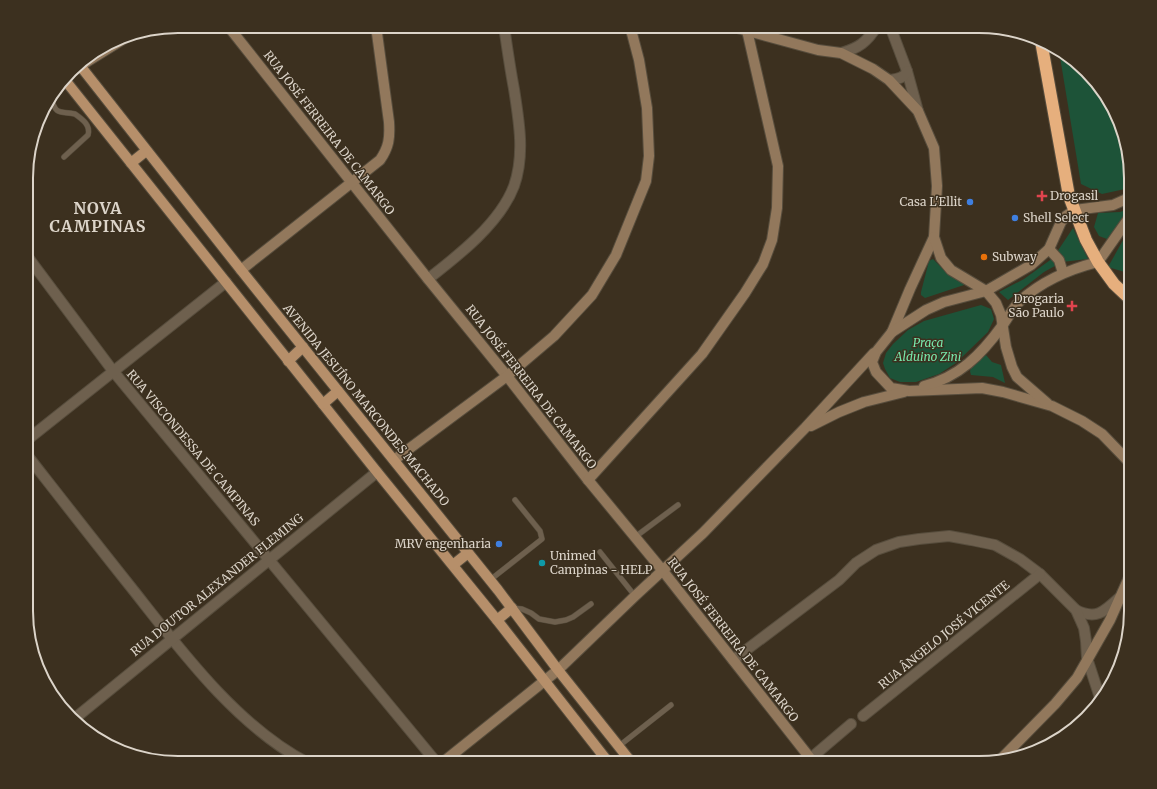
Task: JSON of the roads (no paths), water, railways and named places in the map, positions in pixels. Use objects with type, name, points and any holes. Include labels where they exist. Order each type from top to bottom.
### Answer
[{"type":"highway","points":[[1042,48],[1069,196],[1086,240],[1098,262],[1114,284],[1124,293]]},
{"type":"main road","name":"AVENIDA JESUÍNO MARCONDES MACHADO","points":[[80,71],[490,580],[558,670],[627,756]]},
{"type":"main road","points":[[68,84],[288,361],[497,620],[604,756]]},
{"type":"main road","points":[[131,163],[146,151]]},
{"type":"main road","points":[[288,361],[303,347]]},
{"type":"main road","points":[[323,404],[338,391]]},
{"type":"main road","points":[[453,565],[468,553]]},
{"type":"main road","points":[[497,620],[512,608]]},
{"type":"main road","points":[[596,746],[610,735]]},
{"type":"street","name":"RUA JOSÉ FERREIRA DE CAMARGO","points":[[234,33],[588,480],[663,571],[808,756]]},
{"type":"street","points":[[241,270],[380,160],[386,150],[390,135],[377,33]]},
{"type":"street","points":[[428,279],[481,235],[502,208],[514,186],[520,156],[519,125],[505,33]]},
{"type":"street","points":[[394,460],[507,376],[554,336],[592,295],[616,255],[646,181],[649,156],[647,108],[639,60],[632,33]]},
{"type":"street","points":[[588,480],[702,354],[745,293],[763,264],[772,240],[778,208],[778,166],[748,33]]},
{"type":"street","points":[[761,33],[818,50],[841,53],[873,69],[888,80],[918,111]]},
{"type":"street","points":[[841,53],[854,49],[868,40],[872,33]]},
{"type":"street","points":[[451,756],[558,670],[663,571],[805,428],[876,352],[892,332],[934,237],[937,186],[934,148],[918,111],[907,71],[893,33]]},
{"type":"street","points":[[888,80],[902,77],[907,71]]},
{"type":"street","points":[[892,332],[926,310],[944,302],[986,291],[1031,265],[1050,249],[1061,222],[1066,216],[1075,210],[1113,205],[1124,200]]},
{"type":"street","points":[[805,428],[864,402],[946,379],[969,363],[985,348],[1020,301],[1063,273],[1098,262],[1124,225]]},
{"type":"street","points":[[934,237],[941,258],[951,270],[986,291],[1000,310],[1006,347],[1012,367],[1017,376],[1052,406]]},
{"type":"street","points":[[1050,249],[1057,258],[1063,273]]},
{"type":"street","name":"RUA VISCONDESSA DE CAMPINAS","points":[[33,264],[113,372],[430,756]]},
{"type":"street","points":[[33,435],[226,282]]},
{"type":"street","points":[[876,352],[872,362],[876,372],[891,388],[908,390],[982,388],[1004,392],[1052,406],[1082,421],[1102,434],[1124,457]]},
{"type":"street","points":[[33,463],[172,640],[240,714],[270,740],[296,756]]},
{"type":"street","name":"RUA DOUTOR ALEXANDER FLEMING","points":[[78,716],[377,472]]},
{"type":"street","points":[[733,660],[839,580],[856,563],[876,550],[899,542],[949,536],[995,545],[1020,559],[1040,574],[1076,610],[1085,614],[1093,615],[1104,611],[1119,598]]},
{"type":"street","name":"RUA ÂNGELO JOSÉ VICENTE","points":[[863,716],[1040,574]]},
{"type":"street","points":[[1008,753],[1055,704],[1077,678],[1110,620],[1124,588]]},
{"type":"street","points":[[1076,610],[1084,628],[1087,658],[1099,694]]},
{"type":"street","points":[[817,756],[851,724]]},
{"type":"lane","points":[[53,103],[57,111],[63,114],[75,114],[89,127],[90,130],[88,135],[64,157]]},
{"type":"lane","points":[[490,580],[542,539],[540,531],[515,500]]},
{"type":"lane","points":[[635,537],[678,505]]},
{"type":"lane","points":[[600,552],[635,596]]},
{"type":"lane","points":[[512,608],[522,609],[539,619],[555,622],[573,617],[590,604]]},
{"type":"lane","points":[[619,746],[671,705]]},
{"type":"place","name":"Drogasil","points":[[1042,196]]},
{"type":"place","name":"Casa L'Ellit","points":[[970,202]]},
{"type":"place","name":"Shell Select","points":[[1015,218]]},
{"type":"place","name":"Subway","points":[[984,257]]},
{"type":"place","name":"Drogaria São Paulo","points":[[1072,306]]},
{"type":"place","name":"MRV engenharia","points":[[499,544]]},
{"type":"place","name":"Unimed Campinas - HELP","points":[[542,563]]},
{"type":"district","name":"NOVA CAMPINAS","points":[[98,217]]},
{"type":"park label","name":"Praça Alduino Zini","points":[[928,350]]}]
